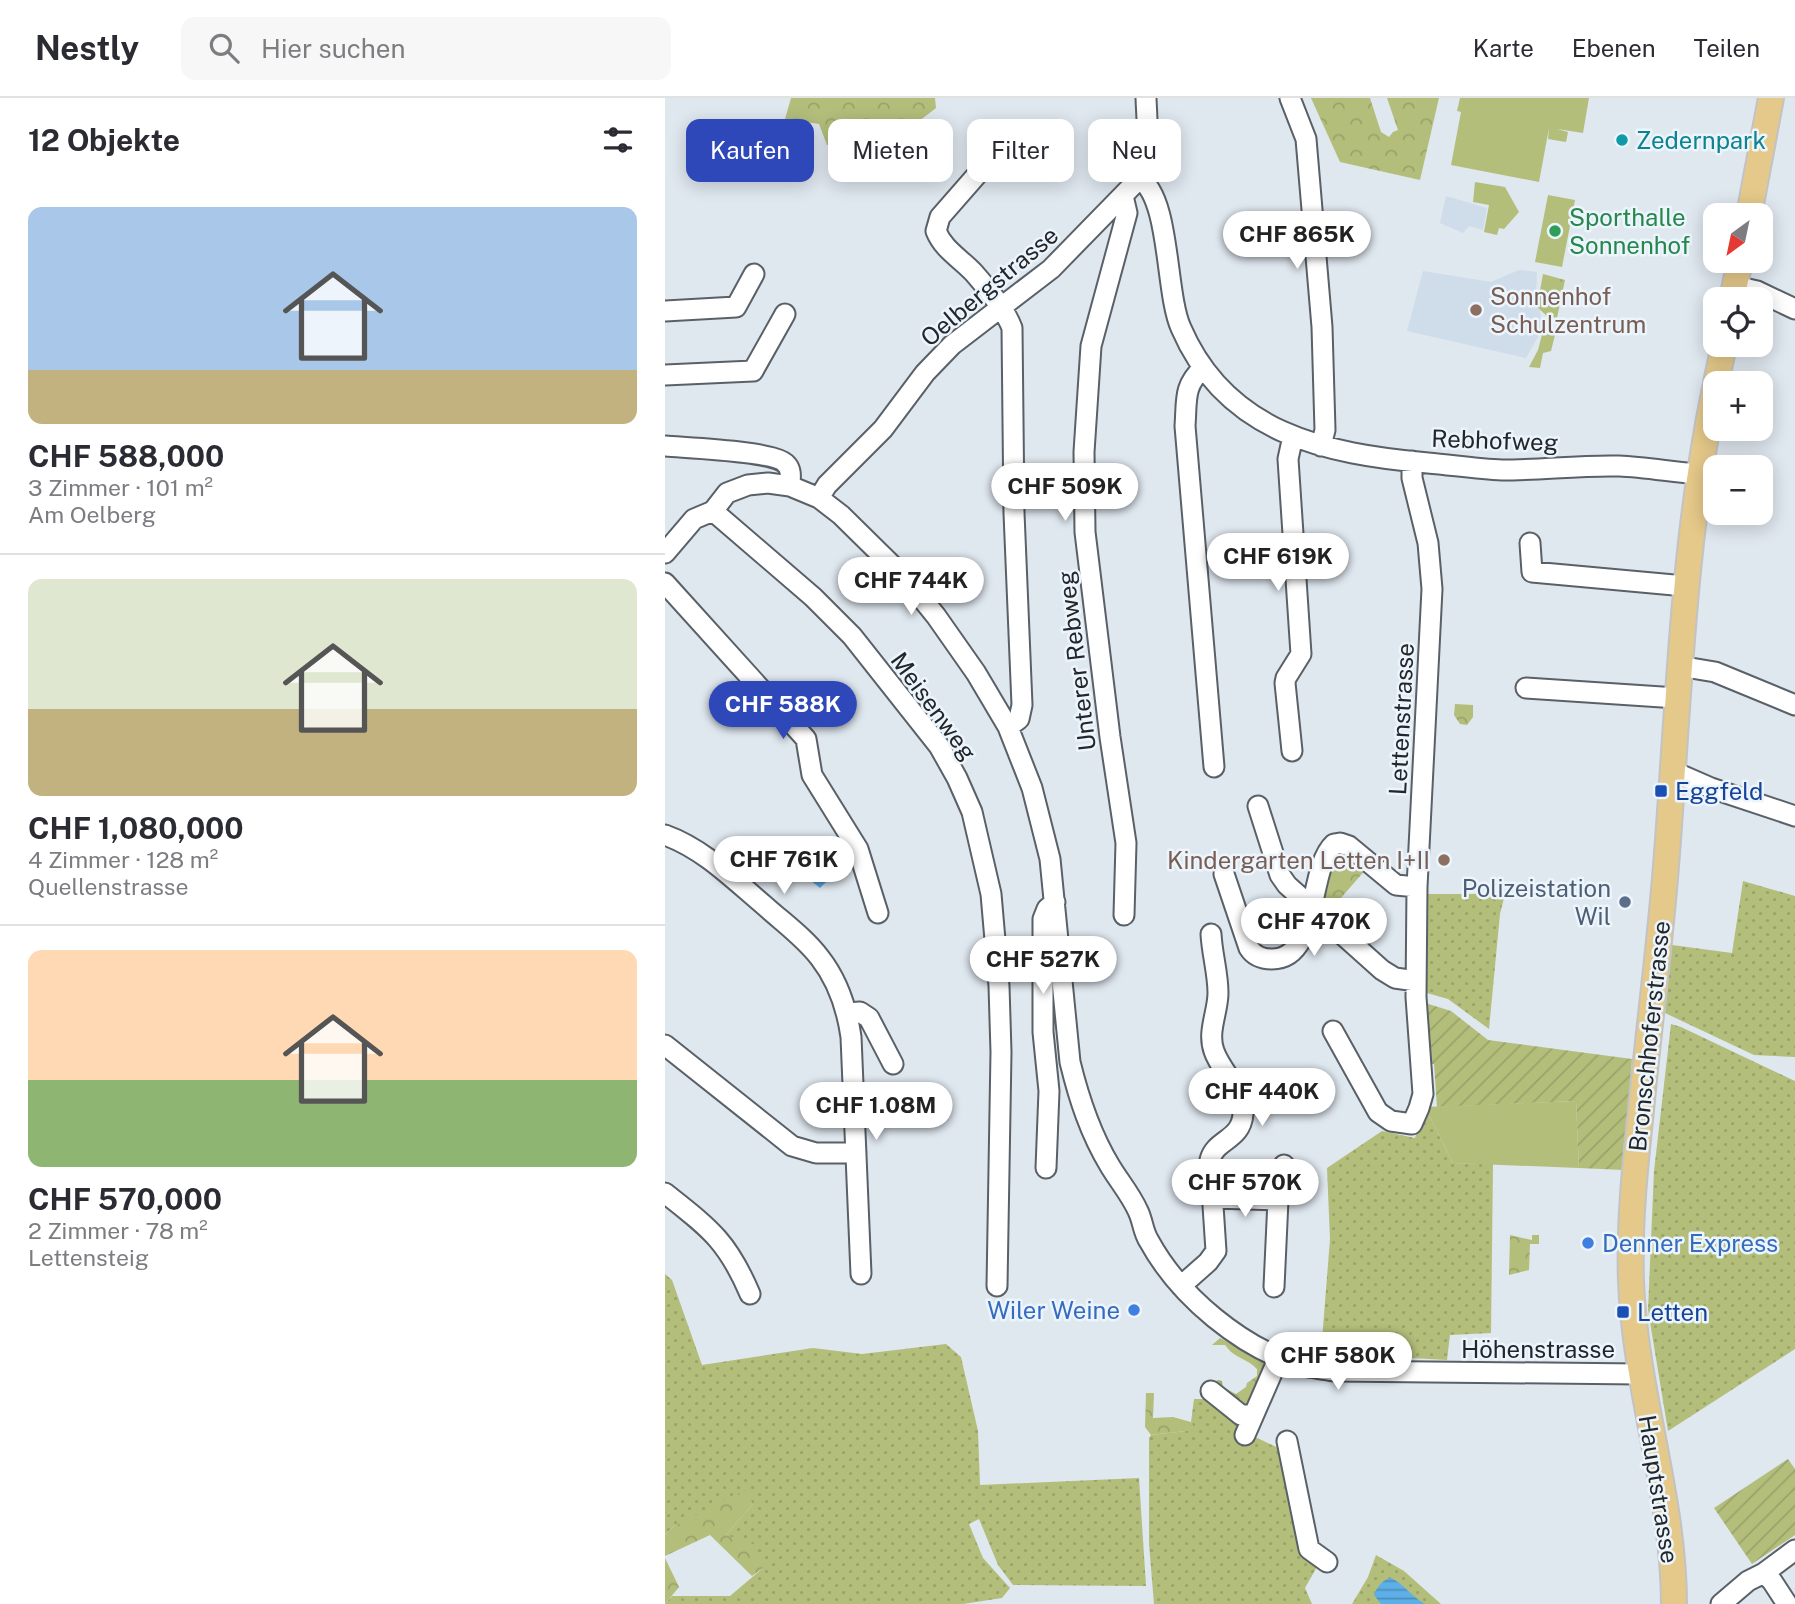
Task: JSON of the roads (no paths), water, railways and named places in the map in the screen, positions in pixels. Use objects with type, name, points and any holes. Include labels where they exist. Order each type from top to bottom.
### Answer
[{"type":"main road","points":[[1750,203],[1771,98]]},
{"type":"main road","name":"Bronschhoferstrasse","points":[[1640,1374],[1633,1314],[1630,1231],[1666,867],[1685,586],[1698,474],[1705,441]]},
{"type":"main road","name":"Hauptstrasse","points":[[1640,1374],[1669,1535],[1674,1604]]},
{"type":"street","points":[[1146,98],[1146,119]]},
{"type":"street","points":[[1290,98],[1306,139],[1310,178],[1322,327],[1325,430],[1321,446]]},
{"type":"street","points":[[971,182],[935,226],[943,244],[973,272],[1012,328],[1014,493],[1022,705],[1019,719],[1008,727]]},
{"type":"street","name":"Oelbergstrasse","points":[[819,498],[827,485],[883,429],[925,373],[952,345],[1051,269],[1135,182]]},
{"type":"street","name":"Rebhofweg","points":[[1145,182],[1149,186],[1158,208],[1180,327],[1203,368],[1241,408],[1293,436],[1344,452],[1501,470],[1618,466],[1698,474]]},
{"type":"street","name":"Unterer Rebweg","points":[[1123,196],[1126,213],[1091,346],[1084,452],[1085,532],[1126,843],[1124,915]]},
{"type":"street","points":[[665,311],[736,307],[754,274]]},
{"type":"street","points":[[1773,299],[1795,309]]},
{"type":"street","points":[[665,375],[753,371],[785,314]]},
{"type":"street","points":[[1203,368],[1188,387],[1185,426],[1214,767]]},
{"type":"street","points":[[1292,751],[1285,683],[1301,654],[1288,459],[1293,436]]},
{"type":"street","points":[[665,446],[756,454],[781,459],[790,472],[790,486]]},
{"type":"street","name":"Lettenstrasse","points":[[1333,1031],[1378,1112],[1391,1121],[1412,1124],[1423,1094],[1416,981],[1417,887],[1432,589],[1428,543],[1412,478],[1412,461]]},
{"type":"street","name":"Höhenstrasse","points":[[665,553],[694,519],[713,510],[727,493],[748,485],[768,483],[790,486],[819,498],[841,514],[880,552],[936,616],[976,673],[1008,727],[1043,825],[1055,902],[1070,1062],[1077,1091],[1096,1140],[1138,1211],[1148,1240],[1181,1286],[1203,1310],[1233,1332],[1279,1357],[1303,1366],[1357,1373],[1640,1374]]},
{"type":"street","name":"Meisenweg","points":[[713,510],[813,597],[852,636],[939,746],[972,812],[991,894],[999,986],[1001,1052],[997,1286]]},
{"type":"street","points":[[1530,543],[1532,572],[1685,586]]},
{"type":"street","points":[[665,583],[806,739],[812,775],[858,849],[878,913]]},
{"type":"street","points":[[1679,666],[1715,672],[1795,705]]},
{"type":"street","points":[[1526,688],[1677,698]]},
{"type":"street","points":[[1672,771],[1723,792],[1795,816]]},
{"type":"street","points":[[1258,806],[1280,874],[1287,885],[1389,975],[1416,981]]},
{"type":"street","points":[[665,835],[697,850],[801,937],[821,958],[838,987],[848,1013],[861,1274]]},
{"type":"street","points":[[1224,874],[1249,948],[1261,958],[1284,957],[1298,947],[1325,858],[1334,844],[1349,846],[1397,885],[1417,887]]},
{"type":"street","points":[[1046,1168],[1049,1091],[1043,1032],[1043,919],[1047,909],[1055,902]]},
{"type":"street","points":[[1181,1286],[1209,1262],[1216,1251],[1211,1155],[1239,1129],[1244,1107],[1213,1051],[1211,1031],[1218,992],[1211,934]]},
{"type":"street","points":[[848,1013],[860,1012],[869,1018],[893,1065]]},
{"type":"street","points":[[665,1045],[792,1146],[816,1153],[856,1153]]},
{"type":"street","points":[[1274,1287],[1278,1200],[1284,1165]]},
{"type":"street","points":[[665,1193],[722,1242],[738,1267],[750,1294]]},
{"type":"street","points":[[1213,1198],[1278,1200]]},
{"type":"street","points":[[1245,1435],[1279,1357]]},
{"type":"street","points":[[1211,1391],[1241,1415],[1254,1415]]},
{"type":"street","points":[[1287,1441],[1309,1549],[1327,1562]]},
{"type":"street","points":[[1721,1604],[1748,1581],[1764,1573],[1795,1550]]},
{"type":"street","points":[[1764,1573],[1787,1604]]},
{"type":"water","points":[[812,868],[827,881],[820,888],[805,876],[806,870]]},
{"type":"water","points":[[1391,1578],[1425,1604],[1381,1604],[1374,1595],[1385,1580]]},
{"type":"place","name":"Zedernpark","points":[[1622,140]]},
{"type":"place","name":"Sporthalle Sonnenhof","points":[[1555,231]]},
{"type":"place","name":"Sonnenhof Schulzentrum","points":[[1476,310]]},
{"type":"place","name":"Eggfeld","points":[[1661,791]]},
{"type":"place","name":"Kindergarten Letten I+II","points":[[1444,860]]},
{"type":"place","name":"Polizeistation Wil","points":[[1625,902]]},
{"type":"place","name":"Denner Express","points":[[1588,1243]]},
{"type":"place","name":"Wiler Weine","points":[[1134,1310]]},
{"type":"place","name":"Letten","points":[[1623,1312]]}]
